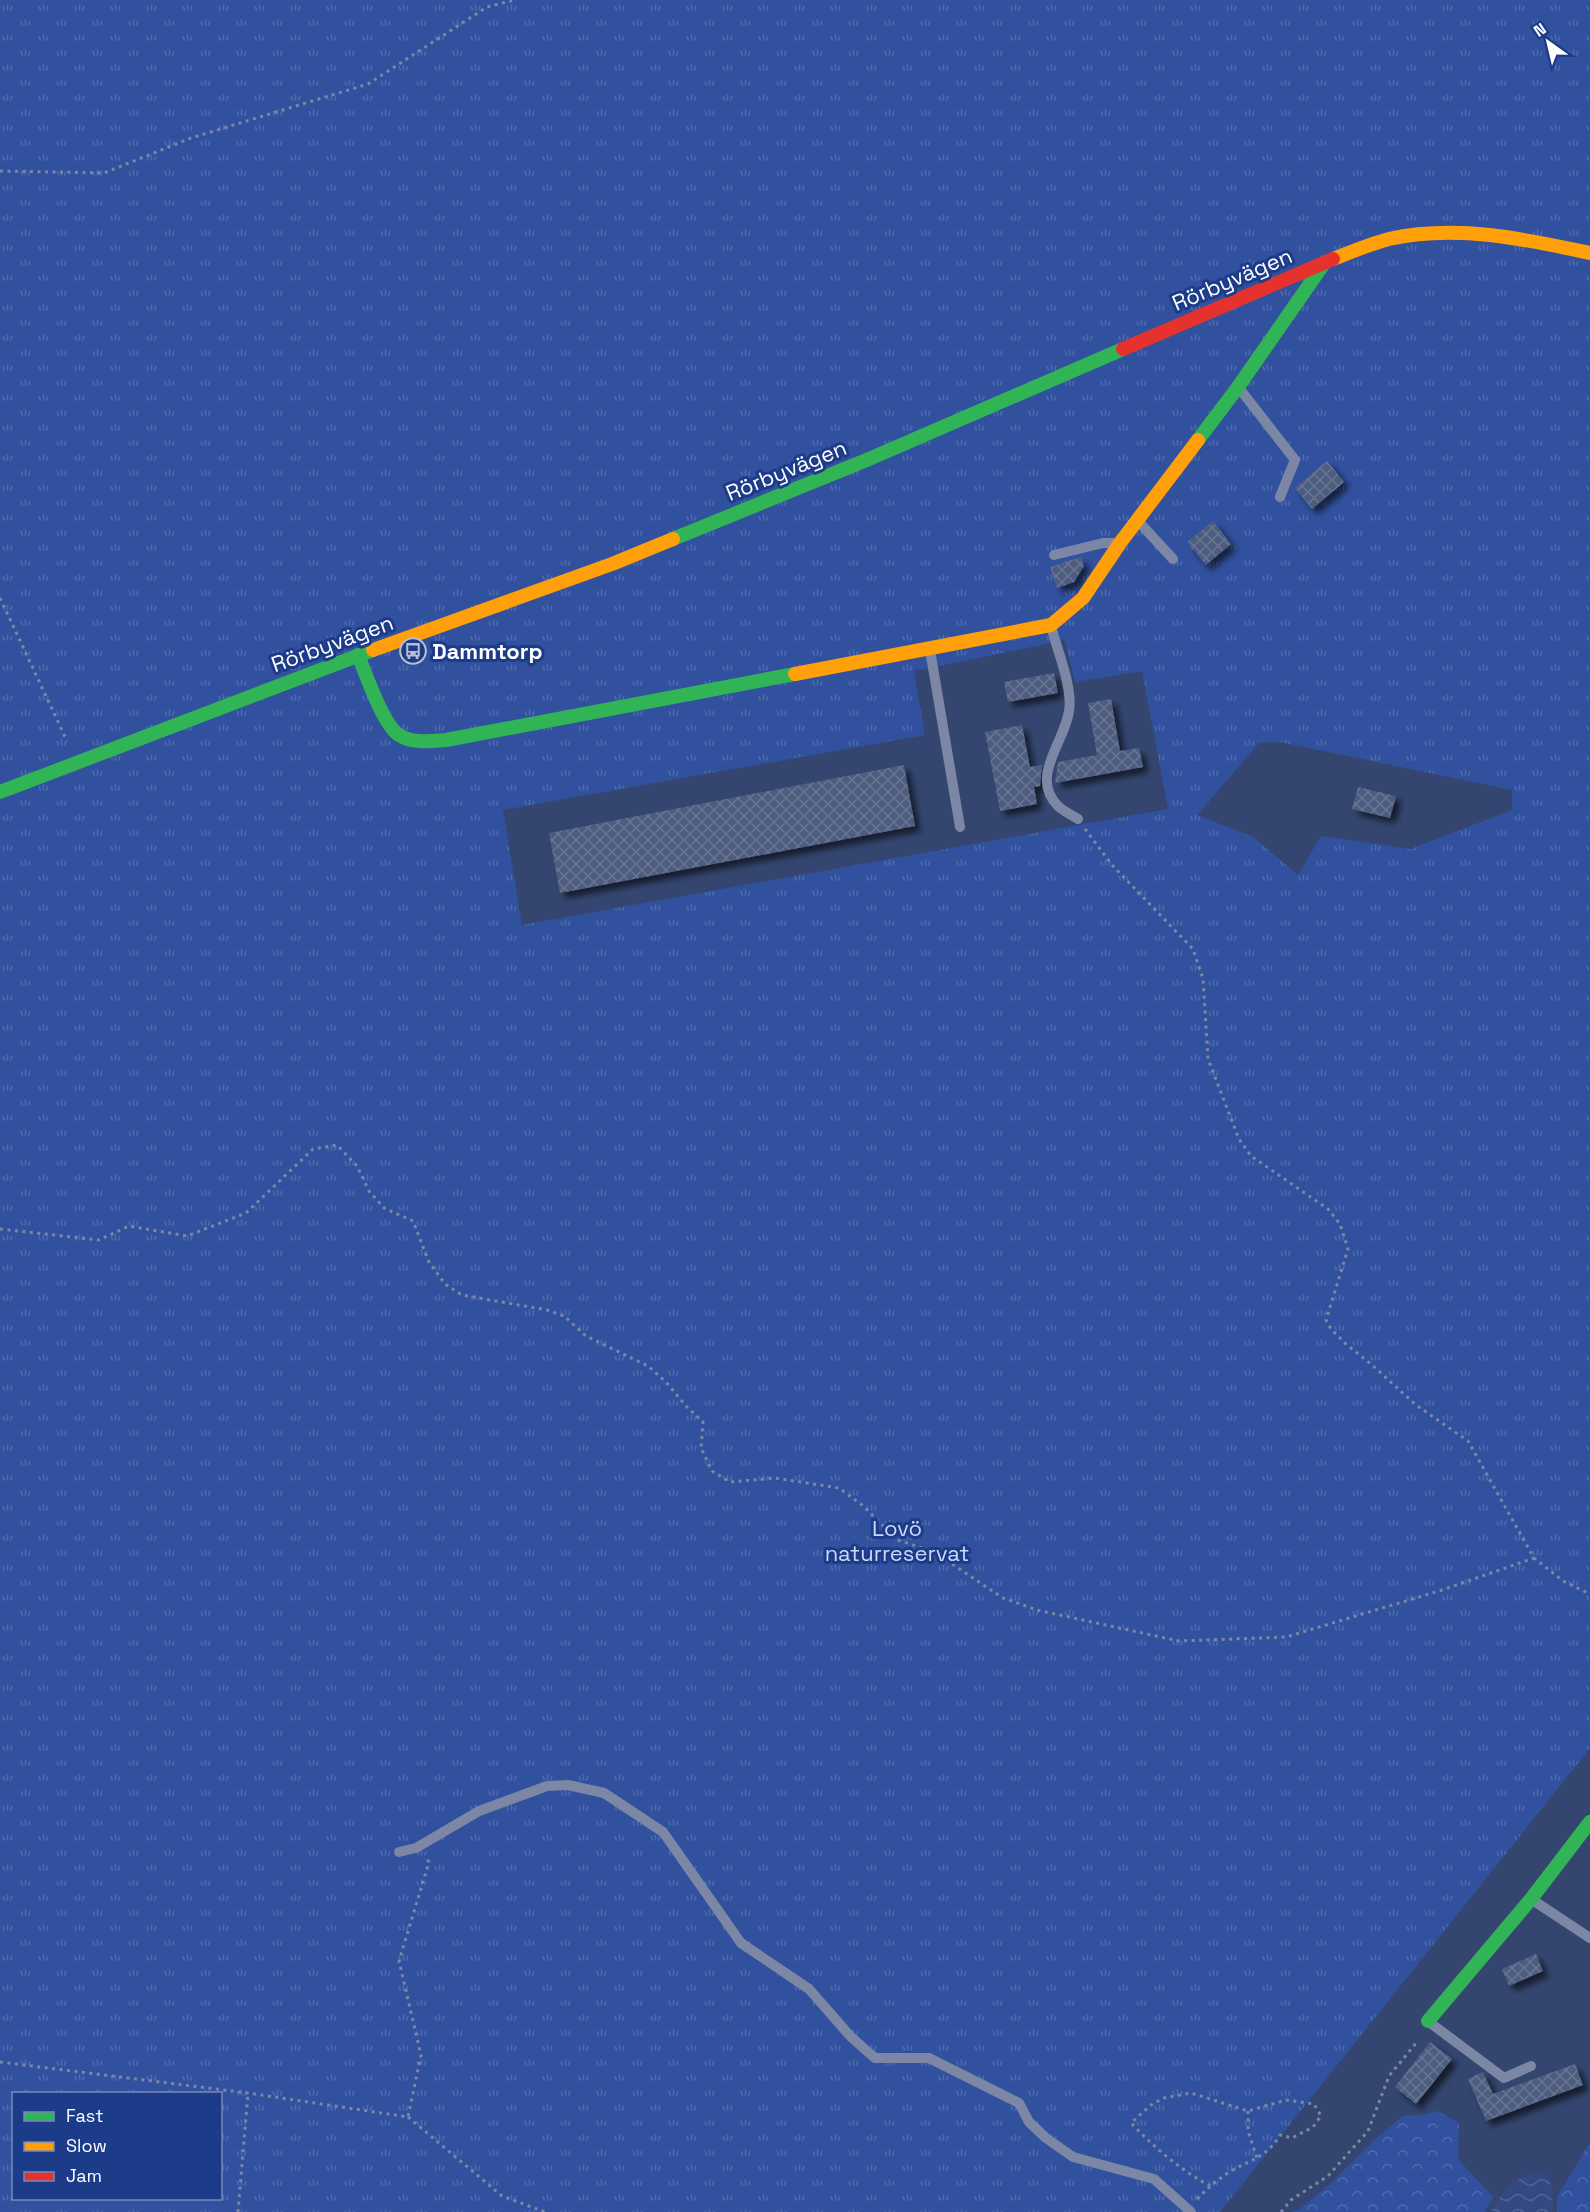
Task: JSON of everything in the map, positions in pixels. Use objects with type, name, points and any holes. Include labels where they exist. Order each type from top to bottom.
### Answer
[{"type":"street","name":"Rörbyvägen","points":[[0,792],[358,656],[612,564],[869,459],[1325,262],[1393,238],[1455,232],[1520,237],[1590,253]]},
{"type":"street","points":[[358,656],[388,726],[400,736],[419,742],[458,738],[930,650],[1051,625],[1083,598],[1120,543],[1238,387],[1325,262]]},
{"type":"street","points":[[1428,2021],[1531,1899],[1590,1822]]},
{"type":"lane","points":[[1238,387],[1295,460],[1280,497]]},
{"type":"lane","points":[[1138,520],[1173,559]]},
{"type":"lane","points":[[1054,555],[1103,543],[1120,543]]},
{"type":"lane","points":[[1051,625],[1068,691],[1069,711],[1061,738],[1048,765],[1046,785],[1057,806],[1078,819]]},
{"type":"lane","points":[[930,650],[960,827]]},
{"type":"lane","points":[[399,1852],[416,1848],[479,1811],[547,1786],[568,1785],[604,1793],[663,1832],[741,1943],[810,1989],[851,2037],[875,2058],[929,2058],[1019,2103],[1029,2122],[1046,2138],[1073,2157],[1154,2179],[1190,2210]]},
{"type":"lane","points":[[1531,1899],[1590,1938]]},
{"type":"lane","points":[[1428,2021],[1504,2078],[1531,2066]]},
{"type":"path","points":[[0,171],[104,173],[191,138],[368,84],[487,7],[514,0]]},
{"type":"path","points":[[0,598],[77,762]]},
{"type":"path","points":[[1078,819],[1112,865],[1192,949],[1203,979],[1208,1059],[1239,1139],[1251,1156],[1328,1209],[1340,1224],[1348,1249],[1326,1320],[1331,1329],[1416,1405],[1468,1441],[1534,1558],[1563,1581],[1590,1594]]},
{"type":"path","points":[[0,1229],[99,1240],[129,1226],[187,1236],[246,1213],[313,1149],[337,1145],[357,1166],[369,1191],[384,1208],[413,1221],[429,1262],[445,1284],[462,1295],[547,1310],[564,1316],[586,1336],[648,1366],[703,1422],[701,1449],[712,1471],[730,1482],[776,1478],[838,1488],[862,1505],[898,1540],[934,1552],[1003,1598],[1037,1610],[1136,1633],[1179,1641],[1286,1637],[1439,1591],[1534,1558]]},
{"type":"path","points":[[408,2117],[421,2055],[399,1961],[429,1862],[416,1848]]},
{"type":"path","points":[[1281,2212],[1292,2200],[1328,2176],[1368,2131],[1389,2076],[1415,2047],[1428,2021]]},
{"type":"path","points":[[0,2062],[248,2093],[408,2117],[502,2196],[545,2212]]},
{"type":"path","points":[[238,2212],[248,2093]]},
{"type":"path","points":[[1190,2210],[1210,2186],[1231,2171],[1273,2148],[1280,2135],[1292,2138],[1313,2127],[1321,2116],[1314,2104],[1286,2100],[1248,2111],[1191,2093],[1164,2098],[1150,2105],[1131,2123],[1174,2164],[1210,2186]]},
{"type":"path","points":[[1248,2111],[1248,2132],[1257,2158]]},
{"type":"green space","name":"Lovö naturreservat","points":[[0,0],[1590,0],[1590,1748],[1220,2212],[0,2212]],"holes":[[[1065,640],[1075,682],[1142,671],[1168,809],[522,925],[503,810],[925,735],[914,671]],[[1280,742],[1512,790],[1512,810],[1411,849],[1321,836],[1298,875],[1253,837],[1197,815],[1259,743]]]},
{"type":"green space","points":[[1438,2111],[1459,2123],[1458,2159],[1493,2197],[1485,2212],[1291,2212],[1300,2209],[1331,2183],[1403,2116]]},
{"type":"green space","points":[[1590,2142],[1590,2212],[1557,2212],[1557,2197]]},
{"type":"water","points":[[1538,2171],[1549,2176],[1553,2194],[1552,2212],[1491,2212],[1510,2186]]},
{"type":"building","points":[[1327,461],[1344,482],[1312,509],[1295,488]]},
{"type":"building","points":[[1213,521],[1231,544],[1206,565],[1187,542]]},
{"type":"building","points":[[1081,557],[1084,566],[1074,582],[1057,588],[1050,567]]},
{"type":"building","points":[[1054,673],[1058,693],[1008,702],[1004,682]]},
{"type":"building","points":[[1111,699],[1120,751],[1139,748],[1143,767],[1055,783],[1058,762],[1097,755],[1088,703]]},
{"type":"building","points":[[1022,725],[1030,767],[1042,765],[1040,786],[1034,787],[1037,804],[1000,811],[985,732]]},
{"type":"building","points":[[904,765],[915,826],[560,893],[549,833]]},
{"type":"building","points":[[1358,787],[1396,796],[1390,818],[1352,809]]},
{"type":"building","points":[[1536,1954],[1543,1971],[1509,1986],[1502,1969]]},
{"type":"building","points":[[1430,2042],[1452,2059],[1416,2104],[1395,2087]]},
{"type":"building","points":[[1575,2064],[1583,2085],[1486,2121],[1468,2079],[1483,2072],[1493,2094]]},
{"type":"traffic: fast","points":[[1198,440],[1325,262]]},
{"type":"traffic: fast","points":[[673,539],[869,459],[1123,349]]},
{"type":"traffic: fast","points":[[0,792],[373,650]]},
{"type":"traffic: fast","points":[[358,655],[387,721],[404,738],[422,741],[446,740],[795,674]]},
{"type":"traffic: fast","points":[[1428,2021],[1531,1899],[1590,1822]]},
{"type":"traffic: slow","points":[[1333,259],[1389,239],[1440,233],[1516,238],[1590,253]]},
{"type":"traffic: slow","points":[[795,674],[1051,625],[1083,598],[1120,543],[1198,440]]},
{"type":"traffic: slow","points":[[373,650],[612,564],[673,539]]},
{"type":"traffic: jam","points":[[1123,349],[1333,259]]},
{"type":"place","name":"Dammtorp","points":[[413,651]]}]
